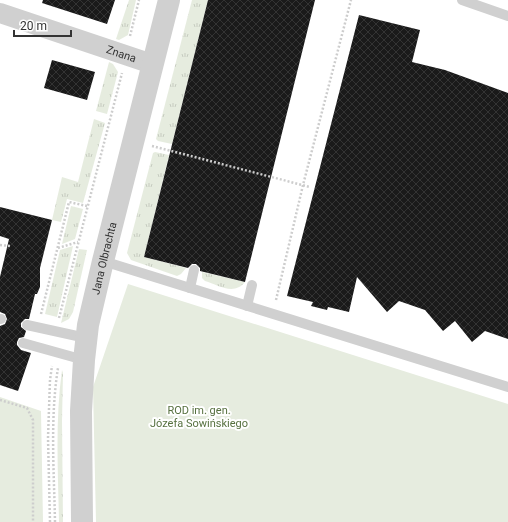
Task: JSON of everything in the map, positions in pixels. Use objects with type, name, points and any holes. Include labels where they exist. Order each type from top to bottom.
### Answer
[{"type":"street","name":"Jana Olbrachta","points":[[82,522],[80,411],[86,338],[102,261],[169,0]]},
{"type":"street","name":"Znana","points":[[0,13],[152,64]]},
{"type":"lane","points":[[462,0],[508,16]]},
{"type":"lane","points":[[102,261],[508,387]]},
{"type":"lane","points":[[190,288],[194,270]]},
{"type":"lane","points":[[247,306],[252,285]]},
{"type":"lane","points":[[28,325],[86,338]]},
{"type":"lane","points":[[23,343],[84,360]]},
{"type":"path","points":[[128,41],[139,0]]},
{"type":"path","points":[[273,314],[303,185],[351,0]]},
{"type":"path","points":[[150,146],[310,187]]},
{"type":"path","points":[[41,317],[69,202],[87,206]]},
{"type":"path","points":[[58,248],[78,242]]},
{"type":"path","points":[[0,245],[10,246]]},
{"type":"path","points":[[53,319],[59,321]]},
{"type":"path","points":[[55,522],[54,406],[56,382],[61,354]]},
{"type":"path","points":[[0,400],[27,408],[33,420],[33,522]]},
{"type":"green space","points":[[129,0],[136,0],[128,35],[119,40],[116,39]]},
{"type":"green space","points":[[192,0],[208,0],[172,144],[158,141],[156,139]]},
{"type":"green space","points":[[109,62],[113,64],[118,72],[107,114],[96,111]]},
{"type":"green space","points":[[94,119],[105,123],[83,203],[67,199],[61,222],[52,220],[62,177],[78,182]]},
{"type":"green space","points":[[155,152],[169,155],[144,257],[186,268],[177,276],[131,260],[127,253],[153,153]]},
{"type":"green space","points":[[71,206],[83,209],[75,239],[62,244]]},
{"type":"green space","points":[[73,246],[57,317],[45,314],[60,250]]},
{"type":"green space","points":[[79,249],[87,250],[73,312],[69,319],[61,323]]},
{"type":"green space","points":[[202,272],[245,282],[241,286],[231,289],[220,287],[205,281],[202,278]]},
{"type":"green space","name":"ROD im. gen. Józefa Sowińskiego","points":[[128,284],[508,404],[508,522],[96,522],[93,387]]},
{"type":"green space","points":[[62,370],[63,522],[59,522],[58,408]]},
{"type":"green space","points":[[0,397],[41,411],[43,522],[0,522]]},
{"type":"building","points":[[43,0],[115,0],[107,24],[42,3]]},
{"type":"building","points":[[208,0],[315,0],[245,282],[200,271],[200,268],[196,264],[192,264],[188,268],[144,257]]},
{"type":"building","points":[[359,15],[420,30],[412,62],[445,70],[508,93],[508,339],[485,331],[472,342],[455,321],[443,331],[425,310],[399,301],[387,312],[357,277],[349,312],[328,307],[327,310],[311,306],[313,302],[287,296]]},
{"type":"building","points":[[52,60],[95,72],[87,100],[44,88]]},
{"type":"building","points":[[0,207],[52,220],[40,268],[40,287],[37,294],[35,294],[29,319],[25,319],[21,323],[21,327],[26,331],[24,337],[19,338],[17,342],[17,345],[21,350],[31,353],[18,391],[0,385],[0,326],[5,324],[7,319],[5,314],[0,312],[0,277],[9,239],[0,236]]}]
